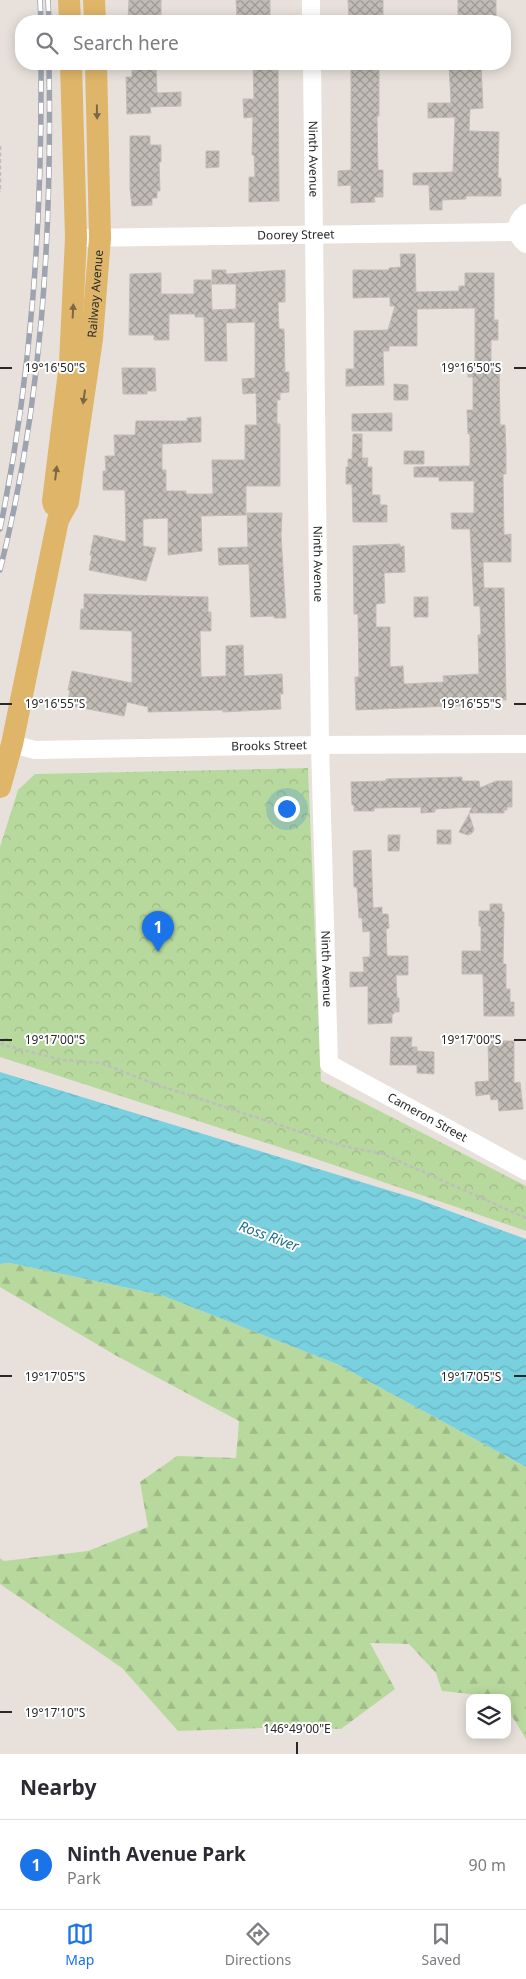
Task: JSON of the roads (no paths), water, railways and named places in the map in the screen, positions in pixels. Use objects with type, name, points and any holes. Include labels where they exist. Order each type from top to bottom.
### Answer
[{"type":"main road","points":[[69,0],[70,15]]},
{"type":"main road","points":[[94,0],[95,15]]},
{"type":"main road","name":"Railway Avenue","points":[[58,520],[53,501],[70,363],[76,238],[71,70]]},
{"type":"main road","name":"Railway Avenue","points":[[0,787],[12,744],[58,520],[68,502],[92,339],[100,238],[96,70]]},
{"type":"street","points":[[311,0],[311,15]]},
{"type":"street","name":"Ninth Avenue","points":[[312,70],[320,745],[329,1064]]},
{"type":"street","points":[[522,238],[518,221],[526,213]]},
{"type":"street","name":"Doorey Street","points":[[76,238],[314,234],[522,238]]},
{"type":"street","name":"Brooks Street","points":[[12,744],[35,750],[320,745],[526,744]]},
{"type":"street","name":"Cameron Street","points":[[329,1064],[526,1171]]},
{"type":"water","name":"Ross River","points":[[0,1072],[417,1199],[526,1239],[526,1467],[337,1364],[161,1295],[10,1263],[0,1264]]},
{"type":"railway","points":[[40,0],[41,15]]},
{"type":"railway","points":[[48,0],[49,15]]},
{"type":"railway","points":[[0,529],[20,413],[33,297],[40,181],[41,70]]},
{"type":"railway","points":[[0,570],[26,445],[35,382],[46,255],[49,191],[49,70]]},
{"type":"place","name":"Ninth Avenue Park","points":[[158,952]]}]
